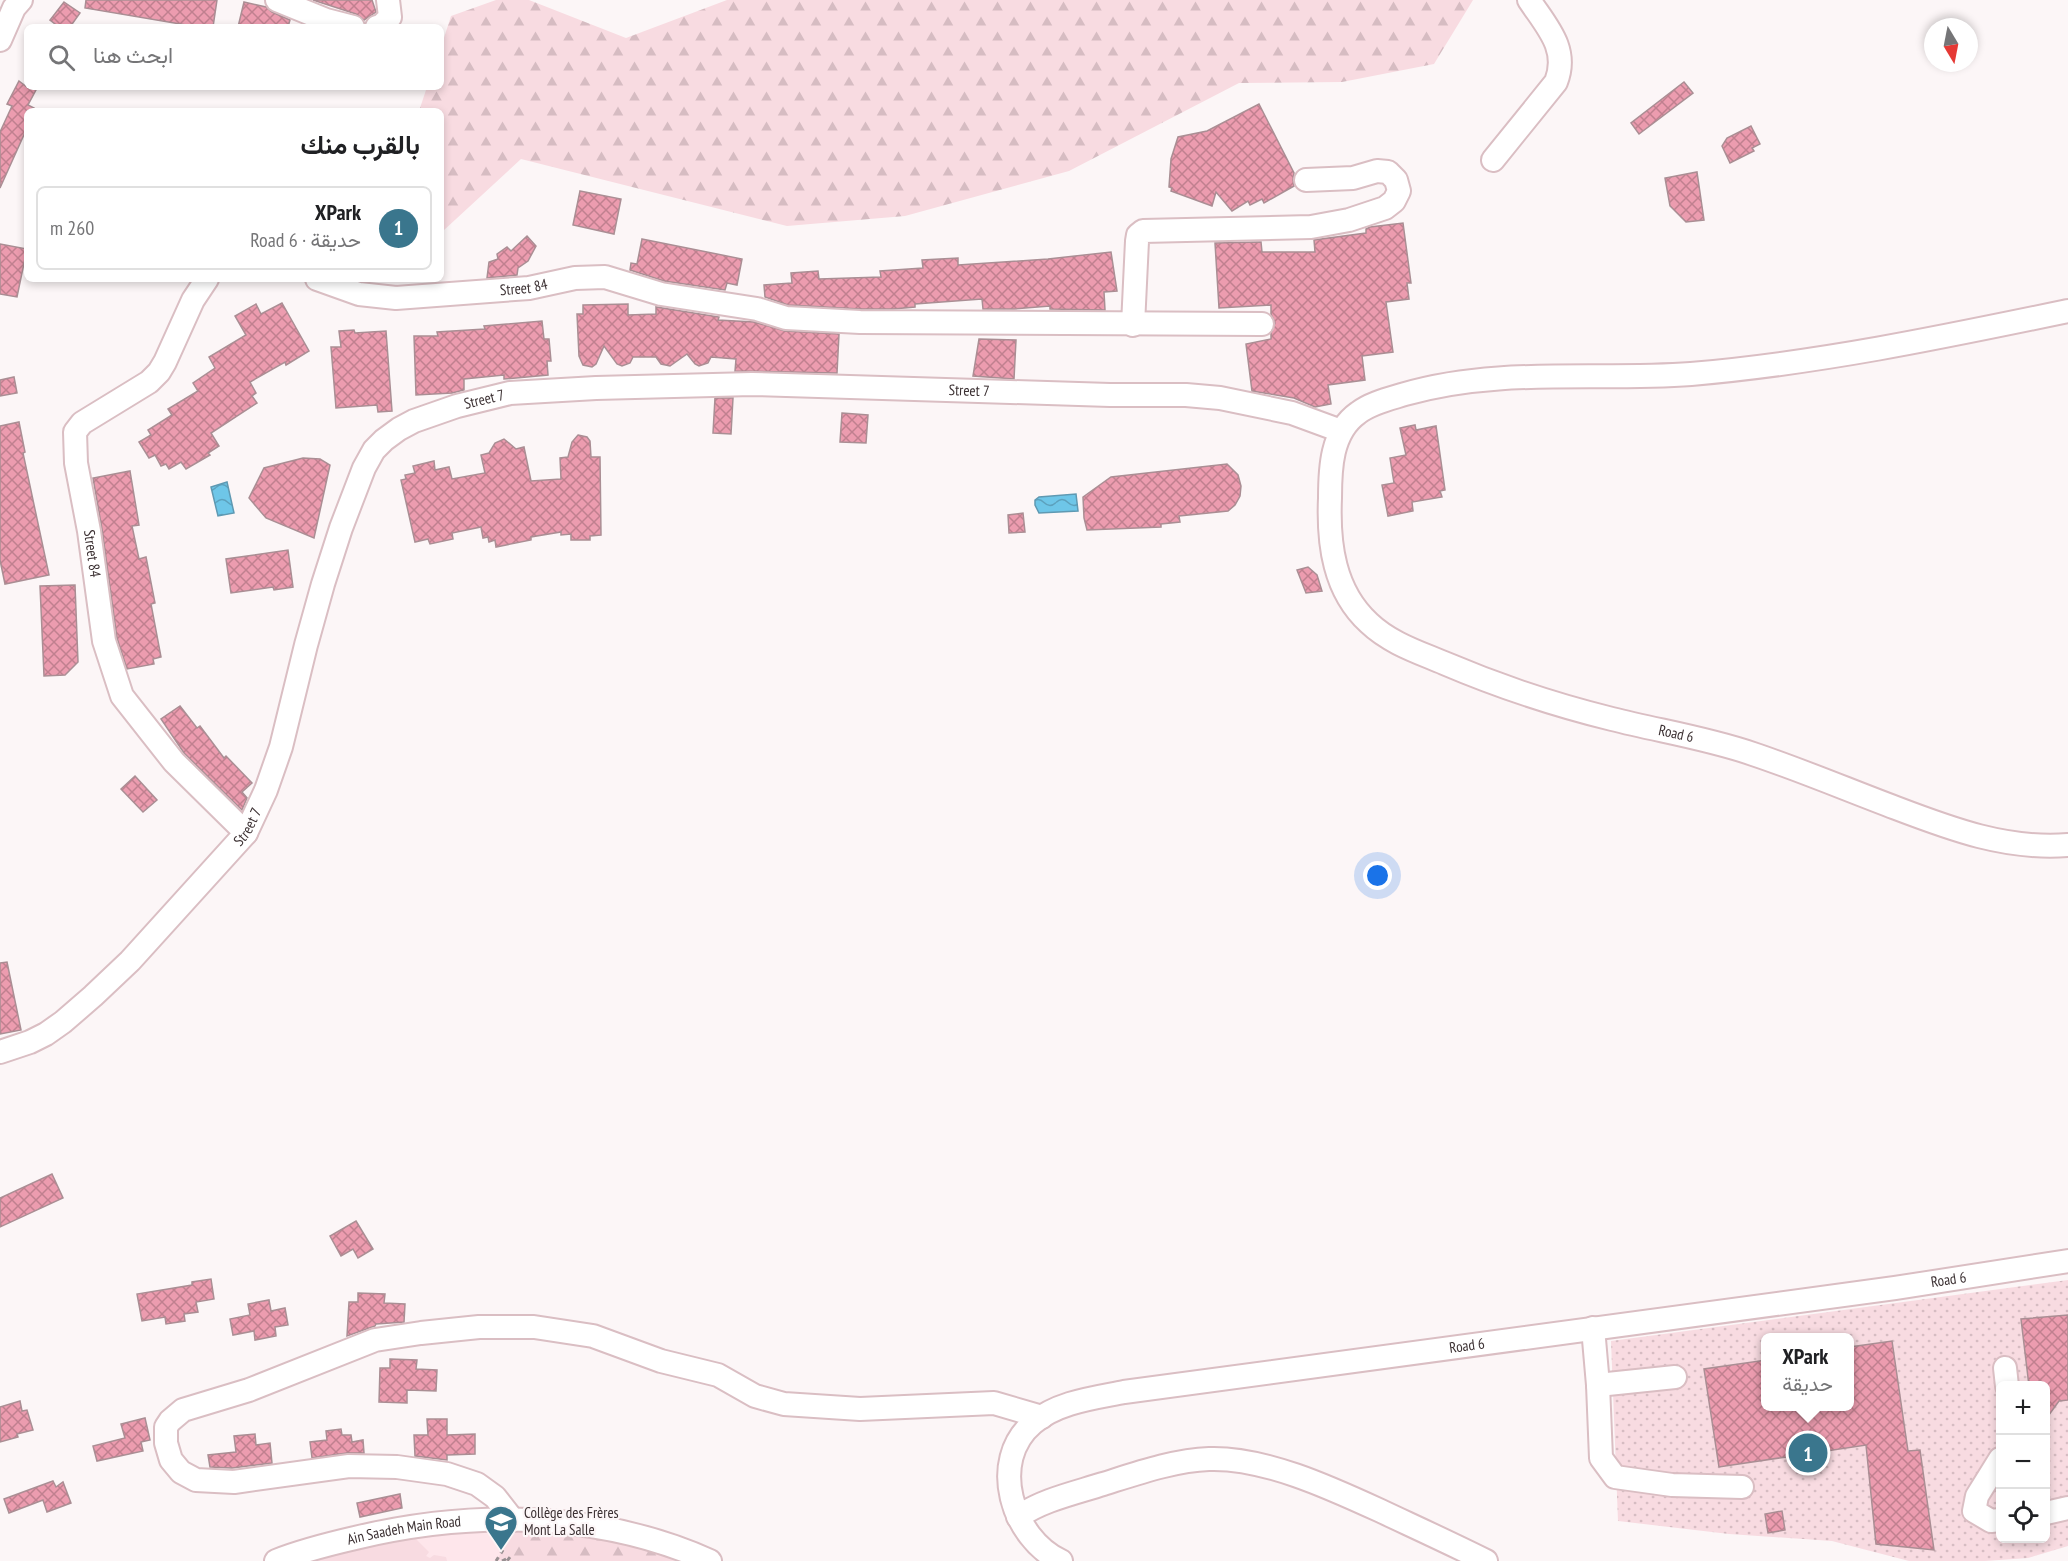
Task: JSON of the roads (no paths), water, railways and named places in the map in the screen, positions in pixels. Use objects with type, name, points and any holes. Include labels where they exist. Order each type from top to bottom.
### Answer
[{"type":"street","points":[[0,40],[14,8],[21,0]]},
{"type":"street","points":[[277,0],[341,24]]},
{"type":"street","points":[[383,24],[390,17],[388,0]]},
{"type":"street","points":[[1493,160],[1556,82],[1560,72],[1559,49],[1529,0]]},
{"type":"street","points":[[1133,325],[1137,241],[1138,235],[1143,231],[1311,227],[1349,220],[1385,208],[1394,201],[1398,191],[1396,180],[1388,172],[1377,171],[1353,178],[1306,180]]},
{"type":"street","name":"Street 84","points":[[325,282],[359,294],[396,298],[529,288],[575,278],[605,277],[661,294],[731,304],[786,318],[860,322],[1262,324]]},
{"type":"street","name":"Street 84","points":[[205,282],[193,300],[159,372],[137,389],[82,423],[75,432],[74,450],[89,531],[104,641],[122,696],[174,762],[246,833]]},
{"type":"street","points":[[1341,431],[1353,416],[1372,405],[1431,386],[1502,377],[1690,374],[1898,346],[2068,311]]},
{"type":"street","name":"Street 7","points":[[0,1052],[46,1034],[93,996],[151,939],[246,833],[266,790],[281,747],[323,584],[364,468],[374,450],[384,440],[399,429],[435,412],[510,393],[752,384],[1110,395],[1186,395],[1220,398],[1292,413],[1341,431]]},
{"type":"street","name":"Road 6","points":[[1341,431],[1334,454],[1330,487],[1329,523],[1332,552],[1345,593],[1368,622],[1399,644],[1479,678],[1535,698],[1749,752],[1953,830],[1997,842],[2068,845]]},
{"type":"street","name":"Road 6","points":[[1061,1561],[1040,1549],[1027,1534],[1018,1517],[1009,1479],[1009,1466],[1014,1448],[1032,1424],[1065,1406],[1124,1392],[1894,1288],[2068,1261]]},
{"type":"street","points":[[513,1520],[495,1497],[477,1484],[447,1474],[397,1467],[349,1466],[234,1482],[196,1480],[181,1472],[171,1460],[166,1427],[183,1410],[249,1390],[375,1340],[421,1332],[479,1327],[534,1327],[593,1336],[661,1361],[718,1375],[755,1396],[784,1404],[860,1409],[980,1402],[1004,1405],[1042,1417]]},
{"type":"street","points":[[1593,1328],[1601,1458],[1615,1477],[1672,1485],[1742,1487]]},
{"type":"street","points":[[1598,1385],[1675,1377]]},
{"type":"street","points":[[1018,1517],[1055,1500],[1155,1469],[1207,1459],[1228,1459],[1274,1470],[1324,1486],[1486,1561]]},
{"type":"street","points":[[1996,1467],[1977,1496],[1974,1511],[1991,1521],[1996,1521]]},
{"type":"street","points":[[2050,1512],[2068,1508]]},
{"type":"street","name":"Ain Saadeh Main Road","points":[[276,1561],[335,1543],[418,1525],[465,1520],[560,1521],[623,1532],[710,1561]]},
{"type":"water","points":[[227,482],[234,513],[218,516],[211,487]]},
{"type":"water","points":[[1076,494],[1078,511],[1039,513],[1035,505],[1035,500],[1039,497]]},
{"type":"place","name":"XPark","points":[[1808,1453]]},
{"type":"place","name":"Collège des Frères Mont La Salle","points":[[501,1551]]}]
